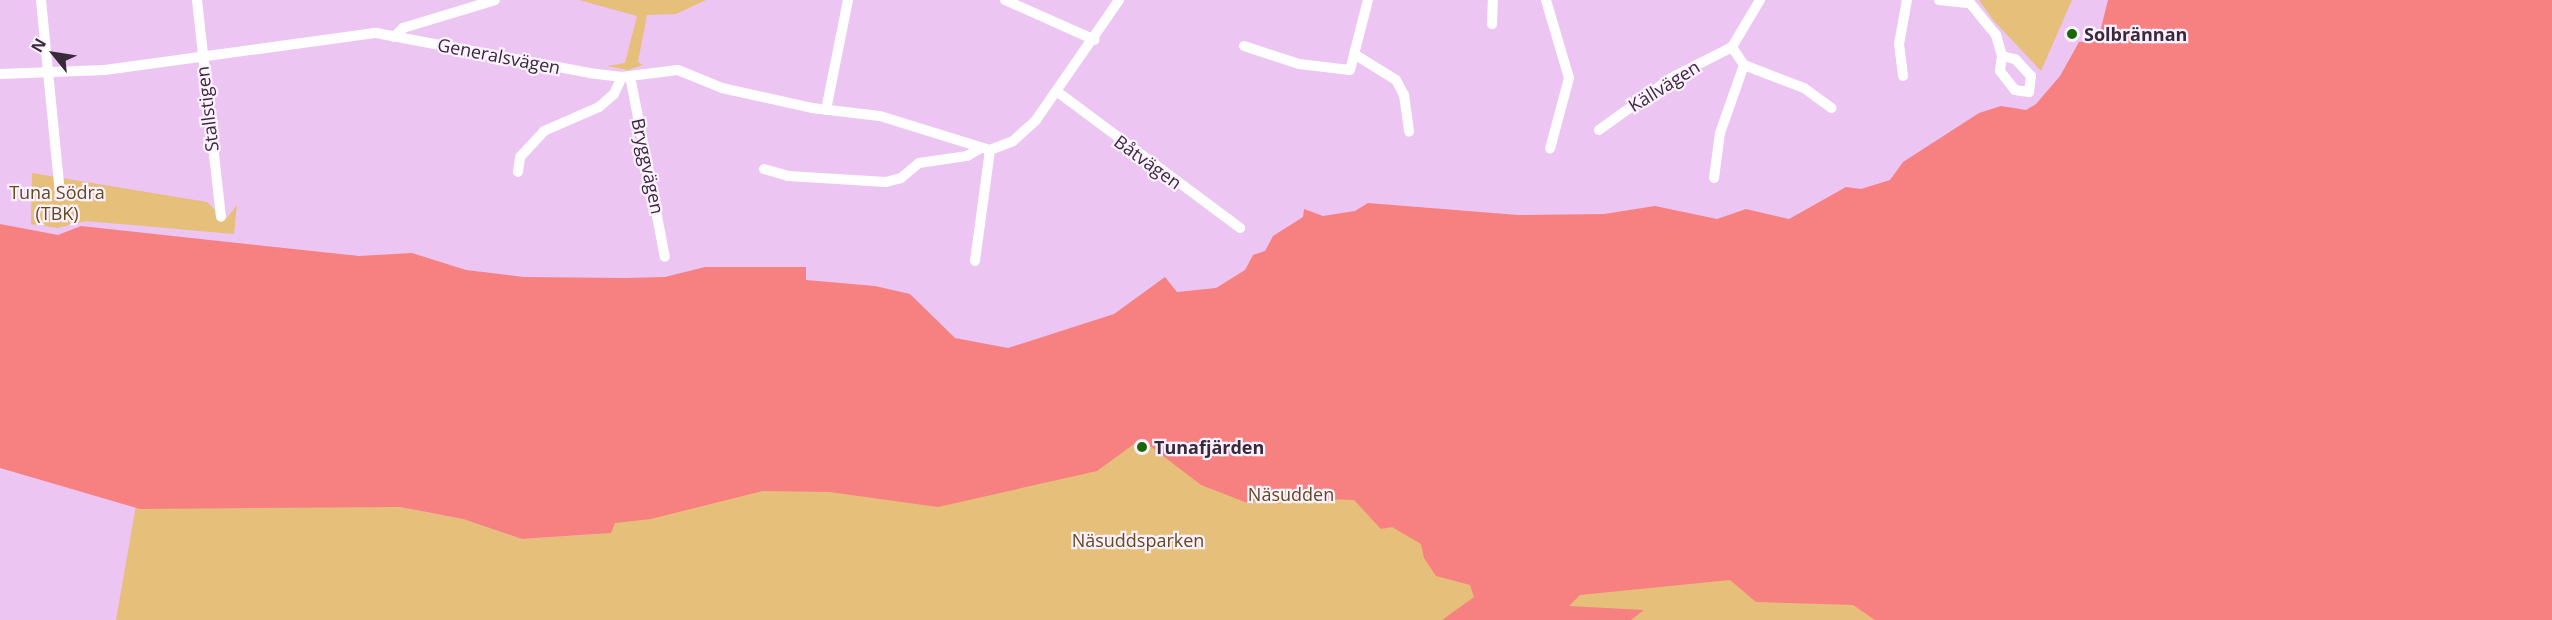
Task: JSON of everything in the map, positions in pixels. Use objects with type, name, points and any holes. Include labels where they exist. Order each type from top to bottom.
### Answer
[{"type":"street","points":[[42,0],[45,70],[60,194]]},
{"type":"street","name":"Stallstigen","points":[[197,0],[201,57],[221,218]]},
{"type":"street","points":[[394,37],[403,28],[495,0]]},
{"type":"street","points":[[826,110],[848,0]]},
{"type":"street","points":[[1005,0],[1095,40]]},
{"type":"street","points":[[764,170],[801,177],[886,182],[901,178],[919,163],[967,156],[1027,130],[1059,93],[1119,0]]},
{"type":"street","points":[[1244,46],[1299,64],[1350,70],[1368,0]]},
{"type":"street","points":[[1492,24],[1493,0]]},
{"type":"street","points":[[1546,0],[1569,78],[1550,149]]},
{"type":"street","points":[[1760,0],[1732,46],[1744,65],[1804,88],[1832,108]]},
{"type":"street","points":[[1903,76],[1899,44],[1907,0]]},
{"type":"street","points":[[1939,0],[1970,2],[1996,35],[2002,56]]},
{"type":"street","name":"Generalsvägen","points":[[0,74],[45,70],[105,70],[365,33],[626,76],[678,70],[722,88],[826,110],[880,116],[985,149]]},
{"type":"street","name":"Källvägen","points":[[1599,130],[1671,78],[1732,46]]},
{"type":"street","points":[[1354,54],[1396,80],[1404,95],[1409,132]]},
{"type":"street","points":[[1714,178],[1720,133],[1744,65]]},
{"type":"street","points":[[518,172],[520,158],[544,131],[599,107],[614,94],[626,76]]},
{"type":"street","name":"Bryggvägen","points":[[626,76],[665,257]]},
{"type":"street","name":"Båtvägen","points":[[1059,93],[1240,228]]},
{"type":"street","points":[[975,261],[985,149]]},
{"type":"green space","points":[[579,0],[706,0],[676,14],[647,15],[638,62],[643,65],[628,70],[607,66],[625,63],[637,16]]},
{"type":"green space","points":[[1979,0],[2072,0],[2041,71],[1993,20]]},
{"type":"green space","name":"Tuna Södra (TBK)","points":[[32,173],[207,202],[225,220],[237,205],[234,234],[86,221],[58,228],[31,224]]},
{"type":"green space","name":"Näsudden","points":[[1183,367],[2304,620],[116,620],[136,505],[400,507],[463,519],[522,539],[599,534],[593,403]]},
{"type":"shaded area","points":[[2108,0],[2552,0],[2552,620],[1875,620],[1853,605],[1756,602],[1730,580],[1580,595],[1569,606],[1644,610],[1631,620],[1442,620],[1474,597],[1470,585],[1436,576],[1424,558],[1421,544],[1392,527],[1381,529],[1354,500],[1262,497],[1250,504],[1201,485],[1141,439],[1097,471],[938,507],[829,492],[763,491],[651,519],[615,523],[611,533],[522,539],[463,519],[400,507],[140,509],[0,468],[0,224],[58,235],[81,226],[359,256],[412,253],[466,270],[524,277],[665,277],[705,267],[806,267],[806,280],[875,286],[910,294],[955,338],[1008,348],[1114,314],[1165,277],[1177,292],[1216,288],[1245,270],[1253,255],[1265,251],[1273,236],[1303,217],[1304,209],[1323,216],[1355,211],[1368,203],[1518,215],[1604,214],[1655,206],[1717,219],[1746,209],[1789,219],[1846,187],[1861,189],[1890,180],[1903,162],[1979,113],[2001,106],[2026,110],[2036,104],[2060,76],[2079,42],[2098,40]]},
{"type":"place","name":"Solbrännan","points":[[2072,34]]},
{"type":"place","name":"Tunafjärden","points":[[1142,447]]},
{"type":"park label","name":"Näsuddsparken","points":[[1138,540]]}]
